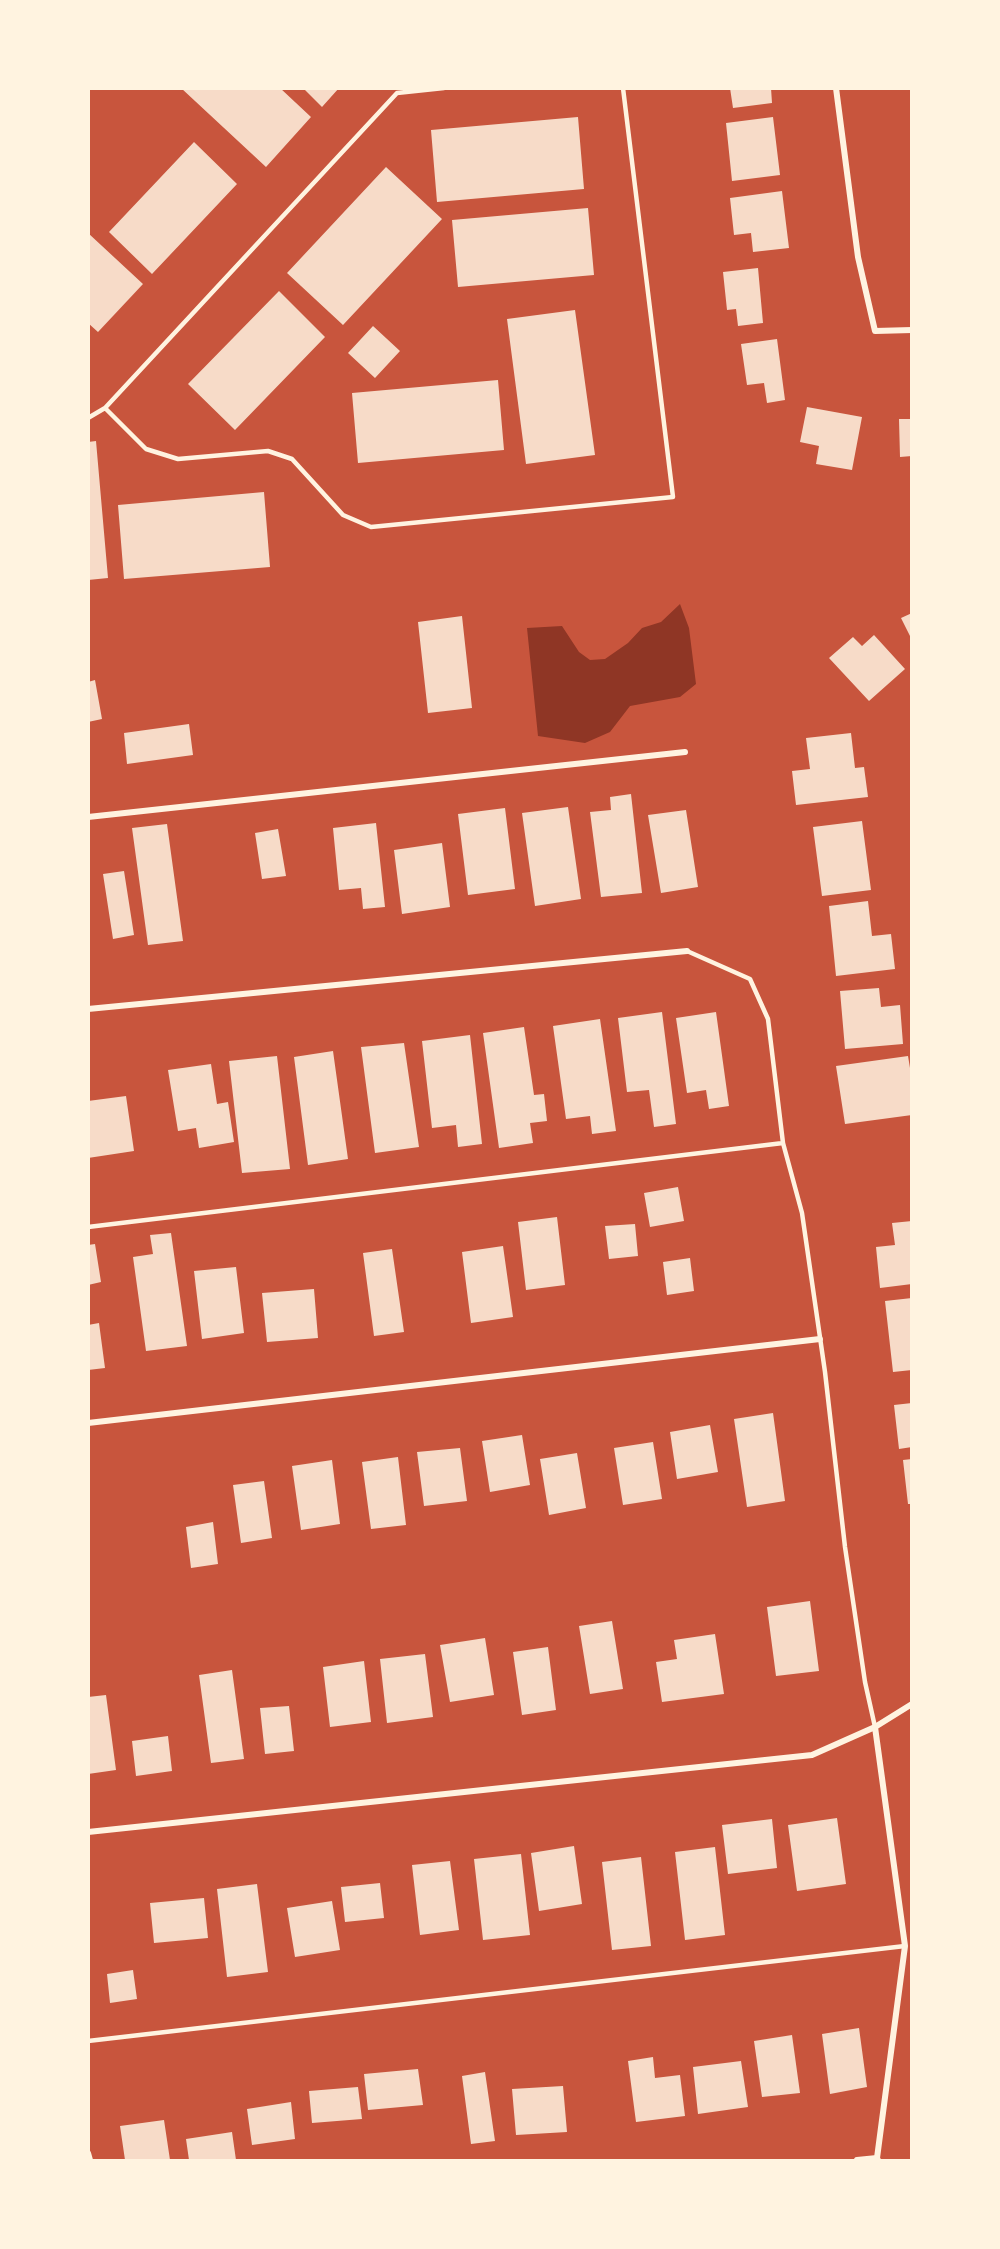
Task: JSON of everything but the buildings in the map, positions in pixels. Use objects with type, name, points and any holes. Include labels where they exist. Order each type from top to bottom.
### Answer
[{"type":"street","points":[[836,88],[858,257],[876,331],[912,330]]},
{"type":"street","points":[[88,818],[685,752]]},
{"type":"street","points":[[88,1008],[687,951]]},
{"type":"street","points":[[88,1423],[820,1339]]},
{"type":"street","points":[[88,1832],[812,1755],[874,1727],[912,1704]]},
{"type":"street","points":[[857,2160],[878,2159],[905,1946],[874,1727]]},
{"type":"street","points":[[88,2153],[90,2160]]},
{"type":"lane","points":[[88,418],[105,408],[397,93],[444,88]]},
{"type":"lane","points":[[105,408],[146,449],[178,459],[268,451],[292,459],[343,515],[371,527],[673,496],[623,88]]},
{"type":"lane","points":[[687,951],[750,979],[768,1019],[783,1143],[802,1213],[845,1547],[874,1727]]},
{"type":"lane","points":[[88,1227],[783,1143]]},
{"type":"lane","points":[[88,2041],[905,1946]]},
{"type":"shaded area","points":[[680,604],[689,628],[696,684],[680,697],[630,706],[610,732],[585,743],[538,736],[527,628],[562,626],[579,652],[590,660],[605,659],[628,643],[642,628],[661,622]]}]
